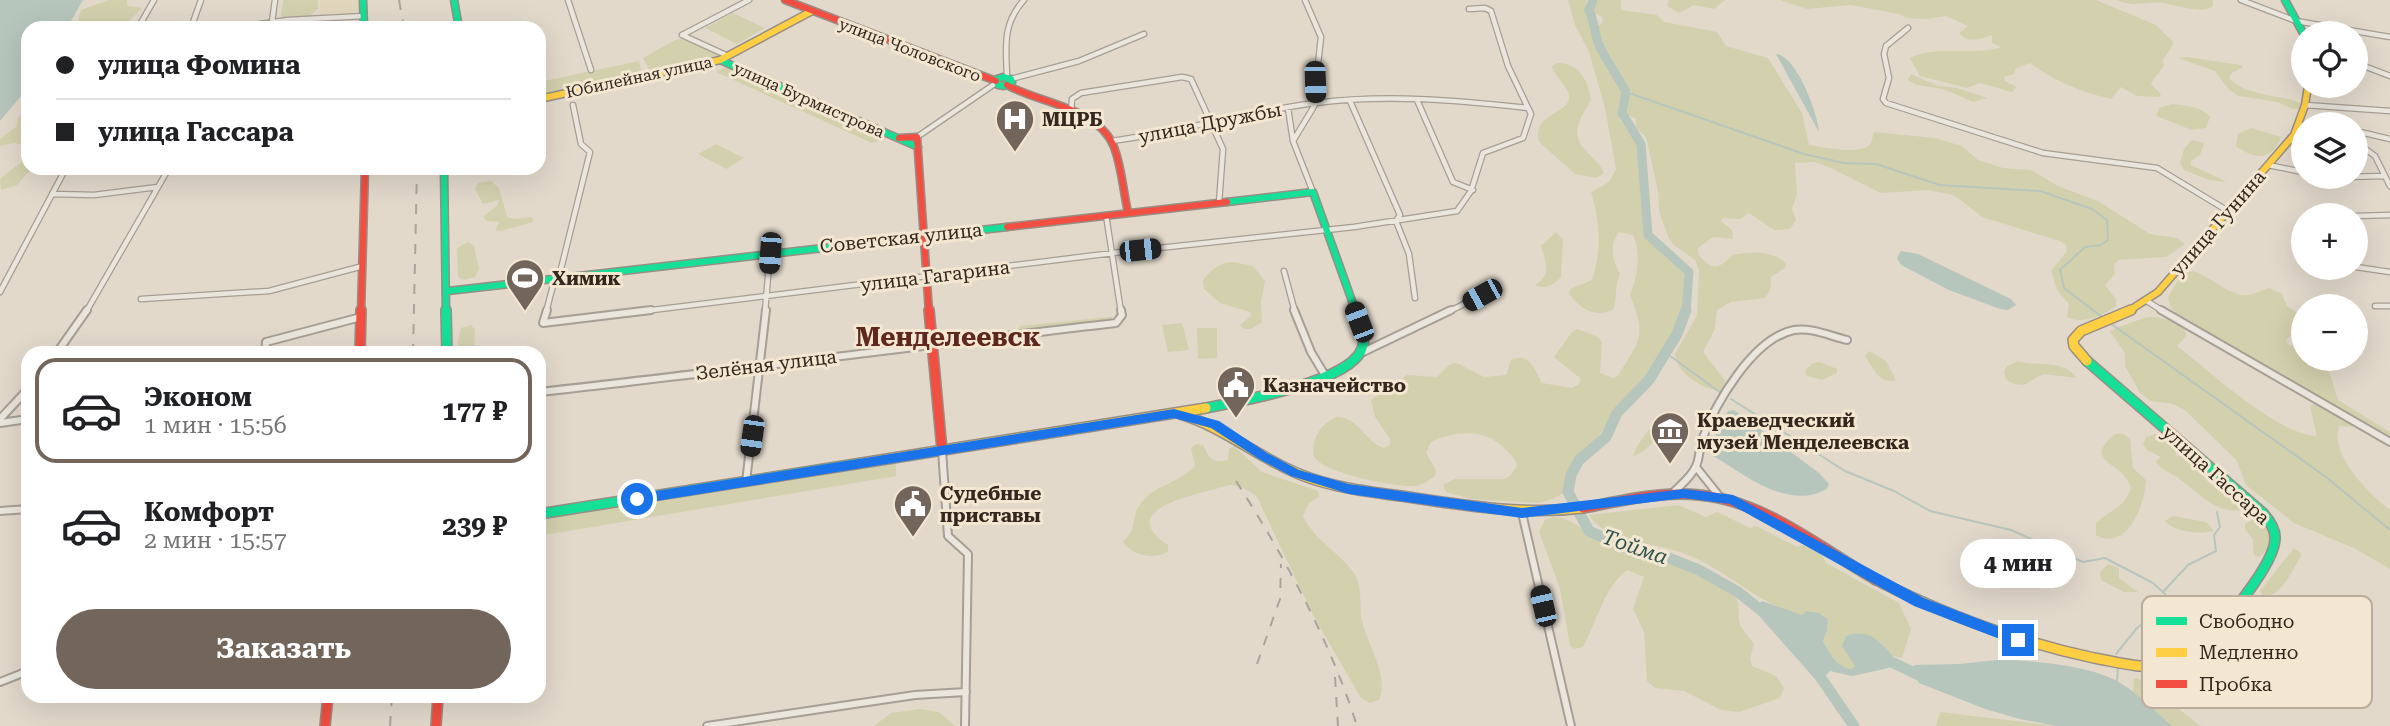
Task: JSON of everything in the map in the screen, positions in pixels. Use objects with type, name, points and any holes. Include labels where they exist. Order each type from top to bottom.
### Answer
[{"type":"main road","points":[[363,0],[364,21]]},
{"type":"main road","points":[[454,0],[458,21]]},
{"type":"main road","name":"улица Чоловского","points":[[785,0],[996,82]]},
{"type":"main road","points":[[2285,0],[2296,21]]},
{"type":"main road","name":"Юбилейная улица","points":[[546,97],[724,58],[812,11]]},
{"type":"main road","name":"улица Бурмистрова","points":[[724,58],[899,138],[918,142]]},
{"type":"main road","points":[[996,82],[1009,80]]},
{"type":"main road","name":"улица Чоловского","points":[[1009,80],[1098,126],[1111,141]]},
{"type":"main road","name":"улица Гунина","points":[[2304,112],[2306,98]]},
{"type":"main road","name":"улица Гунина","points":[[2090,327],[2129,312],[2147,301],[2291,138]]},
{"type":"main road","points":[[1111,141],[1128,212]]},
{"type":"main road","points":[[918,142],[942,450]]},
{"type":"main road","points":[[360,346],[365,175]]},
{"type":"main road","points":[[444,175],[447,346]]},
{"type":"main road","points":[[546,513],[1174,414],[1292,388],[1326,377],[1359,354],[1365,343],[1313,192]]},
{"type":"main road","name":"Советская улица","points":[[448,291],[1313,192]]},
{"type":"main road","name":"улица Гассара","points":[[2090,327],[2081,331],[2073,340],[2078,352],[2263,513],[2276,534],[2277,542],[2270,557],[2242,596]]},
{"type":"main road","points":[[1215,425],[1213,414],[1230,402]]},
{"type":"main road","name":"улица Гассара","points":[[1174,414],[1215,425],[1275,463],[1325,484],[1522,513],[1671,495],[1720,497],[1744,505],[1919,602],[2002,635],[2051,650],[2142,666]]},
{"type":"main road","points":[[324,726],[327,703]]},
{"type":"main road","points":[[436,726],[438,703]]},
{"type":"street","points":[[142,21],[154,0]]},
{"type":"street","points":[[194,21],[201,0]]},
{"type":"street","points":[[272,21],[275,0]]},
{"type":"street","points":[[568,0],[591,70]]},
{"type":"street","points":[[724,58],[682,35],[749,0]]},
{"type":"street","points":[[1024,0],[1011,12],[1006,23],[1009,80],[1079,61],[1144,34]]},
{"type":"street","points":[[1293,141],[1316,103],[1315,67],[1321,37],[1306,0]]},
{"type":"street","points":[[2241,0],[2296,21]]},
{"type":"street","points":[[1417,100],[1453,183],[1473,190],[1483,153],[1523,138],[1531,114],[1508,66],[1491,11],[1485,8],[1469,9]]},
{"type":"street","points":[[287,21],[364,16]]},
{"type":"street","points":[[1908,28],[1886,46],[1884,54],[1889,78],[1883,99],[1886,103],[2055,156],[2157,168],[2228,211]]},
{"type":"street","points":[[2368,33],[2390,37]]},
{"type":"street","points":[[2368,68],[2390,76]]},
{"type":"street","points":[[1071,113],[1072,99],[1080,93],[1182,77],[1194,82],[1223,149],[1219,202]]},
{"type":"street","points":[[918,142],[996,82]]},
{"type":"street","name":"улица Дружбы","points":[[1111,141],[1316,103],[1400,97],[1528,108]]},
{"type":"street","points":[[1350,101],[1400,215],[1397,218],[1409,254],[1415,298]]},
{"type":"street","points":[[2305,105],[2390,111]]},
{"type":"street","points":[[557,278],[590,152],[581,144],[573,106]]},
{"type":"street","points":[[1288,108],[1293,141],[1313,192]]},
{"type":"street","points":[[2368,134],[2390,139]]},
{"type":"street","points":[[2368,149],[2390,186]]},
{"type":"street","points":[[2268,165],[2291,170]]},
{"type":"street","points":[[2381,167],[2390,170]]},
{"type":"street","points":[[0,292],[62,175]]},
{"type":"street","points":[[62,346],[85,313],[165,175]]},
{"type":"street","points":[[2368,176],[2384,176]]},
{"type":"street","points":[[52,194],[94,195],[158,187]]},
{"type":"street","name":"улица Гагарина","points":[[557,278],[543,323],[1113,253],[1354,227],[1397,218],[1457,211],[1473,190]]},
{"type":"street","points":[[1106,215],[1113,253]]},
{"type":"street","points":[[2368,216],[2390,215]]},
{"type":"street","points":[[746,482],[761,368],[770,253]]},
{"type":"street","name":"Зелёная улица","points":[[546,391],[761,368],[1118,321],[1122,315],[1113,253]]},
{"type":"street","points":[[141,299],[268,291],[363,266]]},
{"type":"street","points":[[2368,269],[2390,272]]},
{"type":"street","points":[[1284,271],[1298,327],[1310,356],[1326,377]]},
{"type":"street","points":[[1359,354],[1482,295]]},
{"type":"street","points":[[2147,301],[2390,442]]},
{"type":"street","points":[[2375,306],[2390,306]]},
{"type":"street","points":[[266,346],[267,342],[362,317]]},
{"type":"street","points":[[1671,495],[1696,467],[1697,454],[1705,433],[1743,367],[1758,350],[1778,335],[1794,330],[1813,331],[1847,341]]},
{"type":"street","points":[[0,421],[21,397]]},
{"type":"street","points":[[0,421],[21,420]]},
{"type":"street","points":[[942,450],[948,536],[968,554],[965,726]]},
{"type":"street","points":[[1696,467],[1720,497]]},
{"type":"street","points":[[0,511],[21,510]]},
{"type":"street","points":[[1522,513],[1571,726]]},
{"type":"street","points":[[0,682],[21,674]]},
{"type":"street","points":[[707,726],[915,695],[966,692]]},
{"type":"shaded area","points":[[0,0],[83,0],[71,21],[21,21],[21,96],[0,121]]},
{"type":"shaded area","points":[[109,0],[127,0],[127,6],[142,8],[130,21],[78,21],[81,10]]},
{"type":"shaded area","points":[[283,0],[318,0],[318,9],[308,17],[284,18],[281,16]]},
{"type":"shaded area","points":[[320,0],[358,0],[359,11],[353,15],[320,16]]},
{"type":"shaded area","points":[[1568,0],[1587,0],[1585,8],[1623,90],[1618,110],[1620,120],[1641,144],[1647,169],[1648,225],[1662,254],[1679,265],[1684,274],[1683,312],[1654,371],[1639,389],[1622,401],[1593,445],[1577,456],[1570,467],[1565,492],[1553,499],[1538,503],[1471,499],[1446,492],[1443,485],[1455,479],[1504,479],[1510,476],[1517,466],[1514,458],[1504,448],[1478,434],[1450,435],[1431,442],[1426,453],[1436,470],[1435,476],[1415,486],[1361,478],[1332,469],[1314,457],[1315,438],[1318,433],[1331,420],[1337,417],[1345,418],[1357,425],[1377,445],[1384,448],[1390,445],[1390,439],[1375,417],[1371,400],[1407,375],[1437,377],[1450,364],[1457,363],[1484,377],[1506,375],[1511,360],[1522,358],[1531,363],[1542,383],[1572,388],[1579,384],[1581,379],[1554,357],[1577,329],[1598,337],[1602,342],[1600,373],[1614,378],[1632,352],[1639,336],[1638,320],[1630,295],[1638,265],[1633,235],[1619,232],[1614,242],[1614,258],[1620,274],[1613,310],[1600,313],[1588,311],[1569,294],[1570,289],[1592,280],[1599,236],[1591,192],[1609,182],[1616,169],[1605,108],[1589,52],[1575,25]]},
{"type":"shaded area","points":[[1594,0],[1621,0],[1621,10],[1657,15],[1664,22],[1717,32],[1726,46],[1768,58],[1802,113],[1809,145],[1842,150],[1860,149],[1871,143],[1874,132],[1935,138],[1962,146],[1978,160],[2003,168],[2031,170],[2058,186],[2098,201],[2150,234],[2177,238],[2185,244],[2166,257],[2118,260],[2114,265],[2115,274],[2105,285],[2116,299],[2116,306],[2093,318],[2073,319],[2067,317],[2069,304],[2057,290],[2051,271],[2067,251],[2066,245],[2060,241],[1982,217],[1954,195],[1928,190],[1881,193],[1815,162],[1795,163],[1797,195],[1792,208],[1796,220],[1790,229],[1774,230],[1749,213],[1740,219],[1723,218],[1721,221],[1732,230],[1733,239],[1713,237],[1698,248],[1698,254],[1712,266],[1719,266],[1733,255],[1754,252],[1775,256],[1786,264],[1785,268],[1771,277],[1770,290],[1765,298],[1731,302],[1717,310],[1715,329],[1703,352],[1726,382],[1721,391],[1706,387],[1685,374],[1675,354],[1697,315],[1699,270],[1695,260],[1674,245],[1668,237],[1659,211],[1658,191],[1646,137],[1636,128],[1636,119],[1628,115],[1626,102],[1632,94],[1605,47],[1597,27],[1603,22],[1602,17],[1594,13]]},
{"type":"shaded area","points":[[1669,0],[1725,0],[1714,9],[1694,5],[1679,13],[1667,6]]},
{"type":"shaded area","points":[[1780,0],[2096,0],[2156,25],[2174,43],[2162,62],[2163,67],[2151,84],[2161,94],[2159,97],[2137,96],[2121,87],[2111,99],[2088,93],[2049,76],[2030,63],[2016,68],[2014,74],[2004,77],[2005,81],[2017,87],[2012,92],[1980,83],[1967,88],[1920,76],[1910,58],[1932,52],[1978,51],[2001,47],[1992,43],[1992,35],[1974,40],[1966,39],[1959,33],[1968,26],[1946,16],[1906,18],[1899,14],[1851,5],[1807,9]]},
{"type":"shaded area","points":[[2117,0],[2213,0],[2213,6],[2196,10],[2163,3],[2134,4]]},
{"type":"shaded area","points":[[733,13],[765,28],[737,44],[705,28]]},
{"type":"shaded area","points":[[683,39],[719,55],[649,70],[643,58],[675,40]]},
{"type":"shaded area","points":[[1776,54],[1791,64],[1805,86],[1819,132]]},
{"type":"shaded area","points":[[2178,58],[2241,65],[2243,67],[2229,78],[2236,84],[2252,91],[2296,101],[2301,104],[2300,109],[2239,96],[2229,90],[2215,71]]},
{"type":"shaded area","points":[[639,61],[642,73],[546,94],[546,81]]},
{"type":"shaded area","points":[[1557,63],[1576,69],[1588,86],[1591,100],[1580,121],[1577,134],[1583,148],[1603,170],[1604,173],[1597,178],[1575,174],[1539,142],[1538,132],[1541,125],[1568,102],[1568,91],[1552,66]]},
{"type":"shaded area","points":[[727,66],[888,138],[872,143],[716,72]]},
{"type":"shaded area","points":[[1911,74],[1938,86],[1957,88],[1987,98],[1973,102],[1943,89],[1917,85],[1908,80]]},
{"type":"shaded area","points":[[2172,104],[2193,107],[2207,113],[2210,117],[2206,128],[2192,130],[2156,116],[2159,108]]},
{"type":"shaded area","points":[[21,114],[21,144],[0,146],[0,139],[17,126]]},
{"type":"shaded area","points":[[2251,128],[2281,137],[2273,151],[2256,156],[2236,146],[2238,134]]},
{"type":"shaded area","points":[[2192,140],[2204,143],[2200,155],[2191,161],[2191,165],[2227,182],[2209,180],[2184,170],[2180,163],[2184,149]]},
{"type":"shaded area","points":[[716,144],[744,158],[726,169],[698,154]]},
{"type":"shaded area","points":[[21,162],[21,175],[26,175],[17,185],[1,190],[0,179]]},
{"type":"shaded area","points":[[491,181],[499,188],[507,217],[532,217],[533,222],[501,231],[495,230],[500,222],[487,221],[483,217],[497,206],[499,200],[483,204],[475,189],[478,183]]},
{"type":"shaded area","points":[[1556,232],[1563,240],[1561,277],[1549,286],[1535,285],[1546,272],[1541,246]]},
{"type":"shaded area","points":[[468,242],[474,246],[479,269],[475,277],[464,280],[458,277],[457,248]]},
{"type":"shaded area","points":[[1901,251],[1918,254],[2011,299],[2016,305],[2008,310],[2000,309],[1949,290],[1901,265],[1897,258]]},
{"type":"shaded area","points":[[1233,262],[1253,266],[1265,281],[1261,302],[1262,322],[1251,329],[1244,329],[1240,325],[1251,316],[1250,312],[1220,303],[1204,289],[1203,280],[1212,270],[1219,265]]},
{"type":"shaded area","points":[[2193,271],[2240,294],[2252,294],[2269,288],[2282,294],[2291,308],[2291,335],[2286,340],[2291,345],[2291,371],[2328,371],[2338,400],[2390,432],[2390,437],[2314,397],[2181,318],[2171,308],[2168,298],[2175,285],[2188,272]]},
{"type":"shaded area","points":[[1112,317],[1111,321],[1017,330],[1020,326]]},
{"type":"shaded area","points":[[2147,317],[2167,319],[2185,329],[2186,336],[2177,346],[2244,400],[2283,425],[2317,436],[2310,406],[2314,404],[2352,424],[2353,427],[2340,426],[2340,448],[2362,484],[2390,510],[2390,569],[2356,549],[2294,523],[2246,485],[2237,461],[2185,410],[2173,404],[2151,401],[2140,393],[2125,366],[2125,353],[2110,332]]},
{"type":"shaded area","points":[[1182,323],[1189,350],[1168,352],[1162,325]]},
{"type":"shaded area","points":[[471,325],[475,330],[474,346],[458,346],[461,328]]},
{"type":"shaded area","points":[[1197,328],[1217,328],[1217,358],[1198,359]]},
{"type":"shaded area","points":[[1869,351],[1886,361],[1896,380],[1881,378],[1865,356]]},
{"type":"shaded area","points":[[2018,361],[2065,368],[2076,378],[2045,374],[2019,385],[2006,380],[2004,372],[2007,366]]},
{"type":"shaded area","points":[[1820,362],[1837,369],[1837,373],[1822,380],[1807,376],[1805,371],[1813,363]]},
{"type":"shaded area","points":[[1734,410],[1819,473],[1829,484],[1827,489],[1812,495],[1781,493],[1752,480],[1712,455],[1709,448],[1728,411]]},
{"type":"shaded area","points":[[1670,416],[1671,430],[1676,434],[1658,440],[1633,456],[1647,432],[1658,421]]},
{"type":"shaded area","points":[[2115,434],[2123,434],[2130,439],[2133,468],[2146,480],[2142,501],[2133,523],[2126,532],[2107,539],[2096,535],[2096,523],[2125,500],[2131,488],[2121,472],[2103,457],[2105,444]]},
{"type":"shaded area","points":[[2155,434],[2172,438],[2179,447],[2175,455],[2188,460],[2213,486],[2239,499],[2248,507],[2238,510],[2220,508],[2160,467],[2156,461],[2161,457],[2147,450],[2143,444],[2146,437]]},
{"type":"shaded area","points":[[1196,444],[1203,445],[1215,461],[1228,460],[1229,449],[1234,446],[1262,472],[1318,491],[1319,497],[1309,503],[1303,516],[1314,532],[1357,578],[1362,621],[1382,681],[1379,700],[1370,703],[1361,698],[1313,615],[1257,497],[1248,490],[1229,485],[1183,498],[1155,512],[1150,521],[1153,532],[1168,545],[1168,552],[1156,556],[1144,555],[1132,551],[1123,542],[1131,531],[1141,503],[1195,466],[1191,448]]},
{"type":"shaded area","points":[[896,460],[896,476],[546,535],[546,516]]},
{"type":"shaded area","points":[[1678,505],[1706,517],[1717,512],[1750,528],[1756,526],[1797,547],[1803,545],[1822,555],[1826,563],[1899,603],[1911,629],[1902,658],[1893,656],[1880,642],[1851,669],[1841,665],[1823,641],[1828,619],[1819,613],[1806,611],[1802,615],[1784,609],[1694,557],[1617,536],[1597,524],[1589,515]]},
{"type":"shaded area","points":[[2173,516],[2206,522],[2214,531],[2195,532],[2175,528],[2165,521]]},
{"type":"shaded area","points":[[1553,517],[1567,520],[1605,544],[1620,550],[1702,574],[1731,592],[1738,602],[1740,624],[1754,644],[1750,659],[1752,666],[1776,676],[1784,688],[1780,698],[1739,712],[1721,710],[1684,691],[1655,688],[1647,681],[1644,632],[1633,609],[1644,577],[1627,570],[1606,596],[1583,647],[1574,649],[1570,646],[1560,589],[1539,531],[1545,520]]},
{"type":"shaded area","points":[[2256,518],[2265,520],[2269,535],[2267,549],[2259,557],[2254,555],[2253,540],[2245,529],[2245,524]]},
{"type":"shaded area","points":[[2294,548],[2302,554],[2277,592],[2263,596],[2260,591]]},
{"type":"shaded area","points":[[2108,564],[2119,568],[2119,578],[2138,592],[2124,592],[2101,580],[2100,572]]},
{"type":"shaded area","points":[[1762,601],[1802,615],[1806,611],[1819,613],[1828,619],[1823,641],[1841,665],[1851,669],[1855,666],[1842,646],[1846,636],[1861,634],[1878,641],[1893,656],[1889,668],[1852,676],[1830,671],[1822,679],[1815,679],[1753,609]]},
{"type":"shaded area","points":[[2007,659],[2074,667],[2100,674],[2121,683],[2142,699],[2142,708],[2152,708],[2172,726],[2057,726],[2020,719],[1985,709],[1919,683],[1912,672],[1914,665]]},
{"type":"shaded area","points":[[2134,679],[2142,681],[2142,699],[2133,691]]},
{"type":"shaded area","points":[[2152,708],[2177,708],[2201,726],[2172,726]]},
{"type":"shaded area","points":[[920,709],[939,712],[955,726],[874,726],[891,713]]},
{"type":"shaded area","points":[[1940,712],[2057,726],[1936,726]]},
{"type":"waterway","name":"Тойма","points":[[1593,0],[1589,10],[1598,42],[1626,92],[1622,113],[1641,144],[1648,235],[1689,272],[1686,312]]},
{"type":"waterway","points":[[1626,95],[1632,94],[1804,154],[1844,163],[1876,164],[1940,185],[2040,191],[2092,209],[2107,220],[2108,240],[2101,245],[2085,247],[2060,270],[2064,288],[2102,317]]},
{"type":"waterway","name":"Тойма","points":[[1686,310],[1677,334],[1649,380],[1617,413],[1606,437],[1579,460],[1571,475],[1568,492],[1589,531],[1628,549],[1664,556],[1699,570],[1738,592],[1767,615]]},
{"type":"waterway","points":[[2110,323],[2326,477],[2390,530]]},
{"type":"waterway","points":[[1666,353],[1721,393]]},
{"type":"waterway","points":[[1731,399],[1845,471],[1894,491],[1930,511],[2011,530],[2083,562],[2105,558],[2153,583],[2165,596]]},
{"type":"waterway","points":[[2163,592],[2188,565],[2216,551],[2214,535],[2220,527],[2217,512]]},
{"type":"waterway","points":[[2116,654],[2142,624]]},
{"type":"waterway","name":"Тойма","points":[[1880,660],[1883,658],[1923,677]]},
{"type":"waterway","points":[[2117,682],[2118,667]]},
{"type":"waterway","points":[[1814,668],[1854,726]]},
{"type":"railway","points":[[399,0],[403,21]]},
{"type":"railway","points":[[413,346],[417,175]]},
{"type":"railway","points":[[1236,481],[1320,630],[1357,726]]},
{"type":"railway","points":[[1257,664],[1280,599],[1281,564]]},
{"type":"railway","points":[[1335,677],[1338,726]]},
{"type":"railway","points":[[390,726],[392,703]]},
{"type":"traffic: fast","points":[[363,0],[364,21]]},
{"type":"traffic: fast","points":[[454,0],[458,21]]},
{"type":"traffic: fast","points":[[2285,0],[2296,21]]},
{"type":"traffic: fast","points":[[720,60],[918,147]]},
{"type":"traffic: fast","points":[[1003,77],[1011,79],[1012,82],[1004,86],[998,85],[997,79],[1003,77]]},
{"type":"traffic: fast","points":[[444,175],[447,346]]},
{"type":"traffic: fast","points":[[1206,408],[1312,382],[1349,364],[1360,353],[1365,337],[1313,192],[1227,202]]},
{"type":"traffic: fast","points":[[448,291],[1007,227]]},
{"type":"traffic: fast","points":[[2087,361],[2263,513],[2270,523],[2275,539],[2272,553],[2244,596]]},
{"type":"traffic: fast","points":[[546,513],[862,463]]},
{"type":"traffic: slow","points":[[546,97],[720,60],[812,11]]},
{"type":"traffic: slow","points":[[2087,361],[2074,346],[2073,340],[2081,331],[2138,307],[2158,292],[2294,135],[2306,98]]},
{"type":"traffic: slow","points":[[862,463],[1206,408]]},
{"type":"traffic: slow","points":[[1180,414],[1212,425],[1298,474],[1340,487],[1518,512],[1583,508]]},
{"type":"traffic: slow","points":[[1876,580],[1930,606],[1986,628],[2042,646],[2142,666]]},
{"type":"traffic: jam","points":[[785,0],[996,81]]},
{"type":"traffic: jam","points":[[1007,85],[1076,113],[1101,127],[1109,137],[1116,154],[1128,212]]},
{"type":"traffic: jam","points":[[899,138],[917,137],[920,156],[930,322],[942,450]]},
{"type":"traffic: jam","points":[[360,346],[365,175]]},
{"type":"traffic: jam","points":[[1007,227],[1227,202]]},
{"type":"traffic: jam","points":[[1583,508],[1667,494],[1717,497],[1756,511],[1876,580]]},
{"type":"traffic: jam","points":[[325,726],[327,703]]},
{"type":"traffic: jam","points":[[436,726],[438,703]]},
{"type":"place","name":"МЦРБ","points":[[1015,153]]},
{"type":"place","name":"Химик","points":[[525,312]]},
{"type":"place","name":"Казначейство","points":[[1236,419]]},
{"type":"place","name":"Краеведческий музей Менделеевска","points":[[1670,465]]},
{"type":"place","name":"Судебные приставы","points":[[913,538]]},
{"type":"district","name":"Менделеевск","points":[[948,337]]},
{"type":"route","points":[[637,499],[1145,417],[1186,415],[1215,425],[1295,473],[1349,489],[1507,513],[1684,494],[1733,500],[1919,602],[2018,640]]}]
